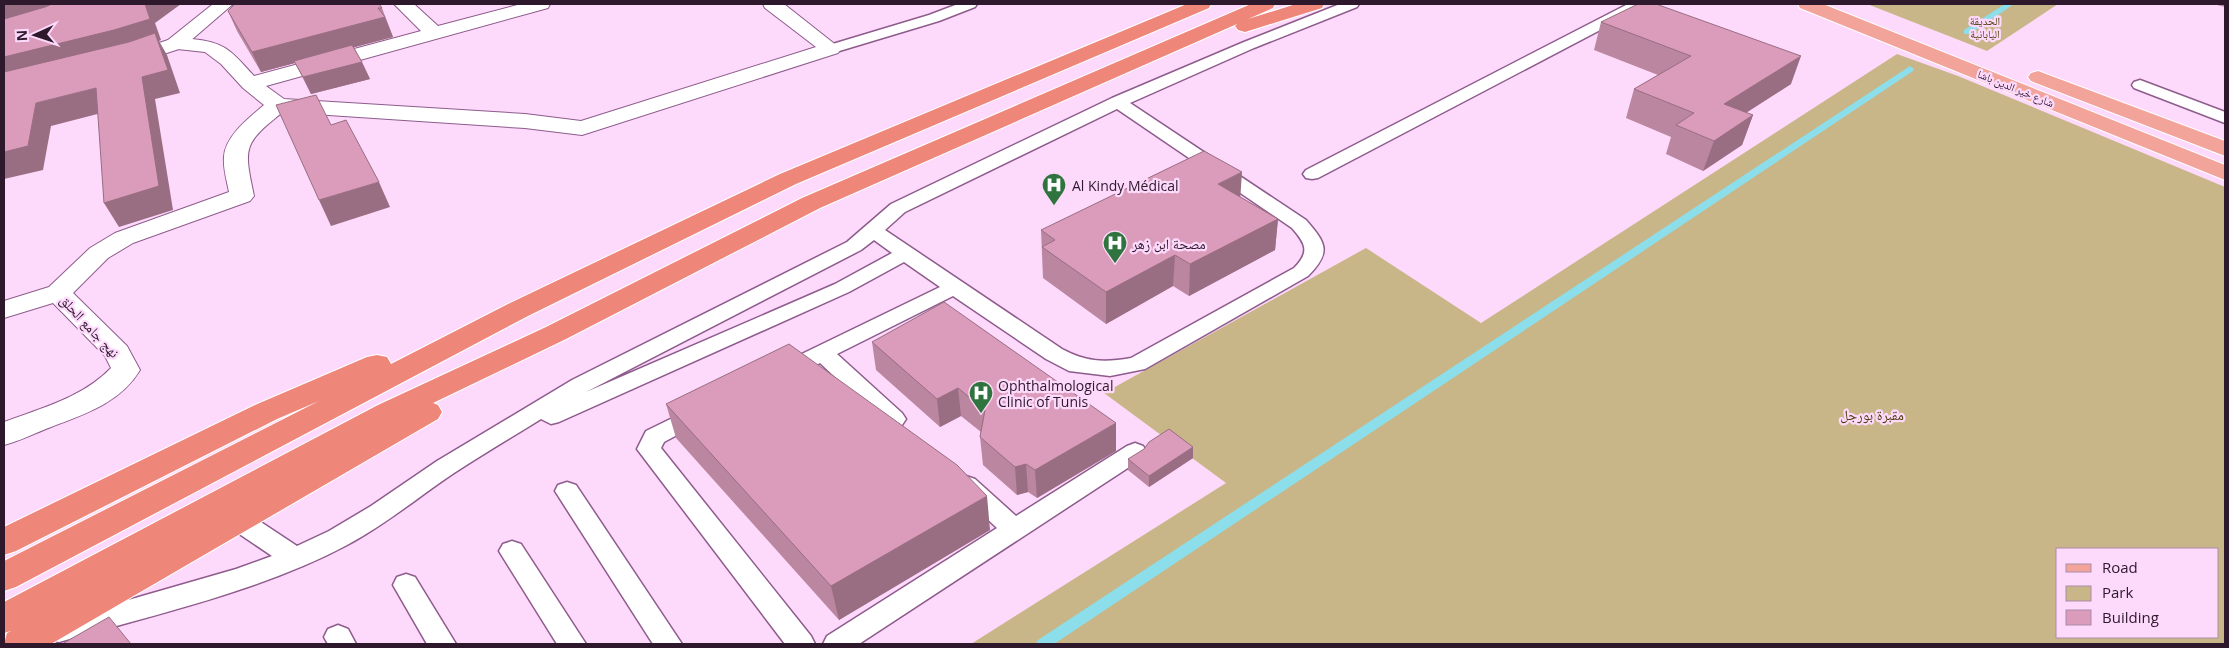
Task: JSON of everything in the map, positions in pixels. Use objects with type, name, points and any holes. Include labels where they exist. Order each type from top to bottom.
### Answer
[{"type":"highway","points":[[1065,62],[1102,40],[1177,4]]},
{"type":"highway","points":[[4,577],[518,310],[788,179],[1202,4]]},
{"type":"highway","points":[[4,619],[389,412],[556,333],[811,204],[1266,4]]},
{"type":"highway","points":[[1185,40],[1251,24],[1315,4]]},
{"type":"highway","points":[[4,542],[266,412],[403,353],[518,310]]},
{"type":"highway","points":[[24,642],[446,401],[556,333]]},
{"type":"main road","name":"شارع خير الدين باشا","points":[[1807,4],[2225,173]]},
{"type":"main road","name":"شارع خير الدين باشا","points":[[1855,4],[2225,149]]},
{"type":"street","points":[[106,65],[175,44],[224,4]]},
{"type":"street","points":[[403,4],[433,32]]},
{"type":"street","points":[[250,84],[433,32],[541,4]]},
{"type":"street","points":[[772,4],[832,49]]},
{"type":"street","points":[[175,44],[210,47],[228,60],[250,84],[278,105],[526,121],[582,128],[832,49]]},
{"type":"street","name":"نهج جامع الحلق","points":[[4,434],[87,402],[110,388],[126,370],[117,352],[58,293],[99,253],[124,238],[242,196],[234,156],[245,136],[278,105]]},
{"type":"street","points":[[4,310],[58,293]]},
{"type":"lane","points":[[832,49],[934,18],[970,4]]},
{"type":"lane","points":[[24,642],[206,589],[295,558],[338,538],[580,385],[854,246],[867,237],[898,208],[1118,102],[1248,45],[1352,4]]},
{"type":"lane","points":[[1312,174],[1639,4]]},
{"type":"lane","points":[[2140,84],[2225,118]]},
{"type":"lane","points":[[873,230],[1054,354],[1077,366],[1110,369],[1137,364],[1273,289],[1301,272],[1312,261],[1314,248],[1312,239],[1300,224],[1118,102]]},
{"type":"lane","points":[[484,445],[842,288],[906,254]]},
{"type":"lane","points":[[768,379],[955,287]]},
{"type":"lane","points":[[822,352],[894,419]]},
{"type":"lane","points":[[714,406],[661,432],[654,437],[649,449],[801,644]]},
{"type":"lane","points":[[836,644],[1135,452]]},
{"type":"lane","points":[[953,473],[1015,530]]},
{"type":"lane","points":[[567,491],[668,644]]},
{"type":"lane","points":[[238,520],[295,558]]},
{"type":"lane","points":[[512,551],[572,644]]},
{"type":"lane","points":[[406,585],[442,644]]},
{"type":"green space","name":"الحديقة اليابانية","points":[[1867,4],[2058,4],[1987,51]]},
{"type":"green space","name":"مقبرة بورجل","points":[[1897,54],[1958,76],[2225,187],[2225,644],[971,644],[1226,483],[1104,393],[1366,248],[1481,323]]},
{"type":"building","points":[[52,4],[145,4],[150,19],[114,30],[4,57],[4,19]]},
{"type":"building","points":[[235,4],[379,4],[382,8],[378,8],[385,17],[252,52],[228,11]]},
{"type":"building","points":[[1638,4],[1656,4],[1801,56],[1724,104],[1753,115],[1714,141],[1676,125],[1694,113],[1634,89],[1691,56],[1601,22]]},
{"type":"building","points":[[155,33],[168,70],[142,77],[159,186],[104,203],[96,88],[36,103],[28,146],[4,152],[4,72],[129,42]]},
{"type":"building","points":[[352,45],[362,62],[303,77],[294,61]]},
{"type":"building","points":[[316,95],[331,125],[346,120],[379,182],[319,200],[276,105]]},
{"type":"building","points":[[1204,151],[1242,172],[1218,184],[1278,219],[1190,264],[1175,255],[1106,292],[1042,247],[1055,240],[1041,230]]},
{"type":"building","name":"Ophthalmological Clinic of Tunis","points":[[944,302],[1116,423],[1035,470],[1026,464],[1015,467],[980,437],[985,410],[958,388],[937,399],[872,342]]},
{"type":"building","points":[[789,344],[957,465],[987,496],[831,586],[666,404]]},
{"type":"building","points":[[1169,429],[1193,447],[1149,476],[1128,459]]},
{"type":"building","points":[[109,617],[131,644],[62,644]]},
{"type":"waterway","points":[[1967,32],[2010,4]]},
{"type":"waterway","points":[[1043,644],[1910,69]]},
{"type":"place","name":"Al Kindy Médical","points":[[1054,206]]},
{"type":"place","name":"مصحة ابن زهر","points":[[1115,264]]},
{"type":"place","name":"Ophthalmological Clinic of Tunis","points":[[981,414]]}]
